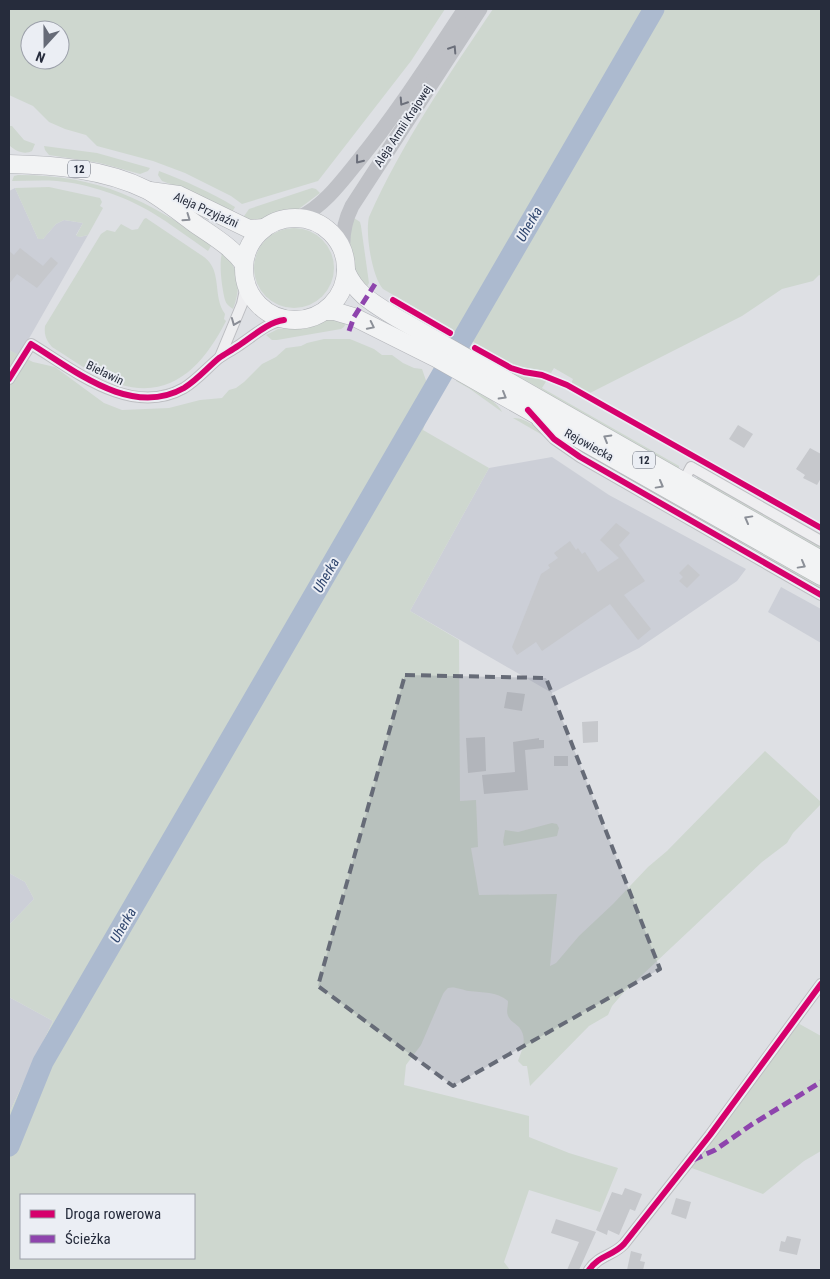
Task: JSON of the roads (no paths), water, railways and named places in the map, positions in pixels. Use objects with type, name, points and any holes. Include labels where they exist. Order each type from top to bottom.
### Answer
[{"type":"highway","name":"Aleja Przyjaźni","points":[[9,164],[37,164],[75,168],[147,190],[179,195],[249,229],[264,228]]},
{"type":"highway","name":"Aleja Przyjaźni","points":[[147,190],[229,248],[244,264]]},
{"type":"highway","name":"12","points":[[264,228],[281,220],[299,218],[310,220],[326,228],[343,250],[346,270],[338,298],[325,311],[305,320],[284,320]]},
{"type":"highway","points":[[264,228],[250,244],[244,264],[246,285],[256,304],[264,311],[284,320]]},
{"type":"highway","name":"Rejowiecka","points":[[346,270],[357,290],[366,298],[439,351]]},
{"type":"highway","name":"Rejowiecka","points":[[325,311],[334,311],[354,317],[439,351],[687,474],[821,560]]},
{"type":"highway","name":"Rejowiecka","points":[[465,365],[528,410],[821,576]]},
{"type":"main road","name":"Aleja Armii Krajowej","points":[[343,250],[342,240],[349,212],[465,9]]},
{"type":"main road","name":"Aleja Armii Krajowej","points":[[299,218],[323,201],[348,174],[390,121],[421,86],[480,9]]},
{"type":"street","name":"Bieławin","points":[[220,357],[242,304],[246,285]]},
{"type":"street","name":"Bieławin","points":[[9,378],[31,344],[105,388],[120,394],[138,397],[159,396],[176,391],[190,383],[220,357],[272,323],[284,320]]},
{"type":"street","points":[[528,410],[554,438],[580,457],[821,595]]},
{"type":"street","points":[[687,474],[821,541]]},
{"type":"street","points":[[589,1270],[594,1262],[617,1251],[624,1244],[705,1142],[821,984]]},
{"type":"waterway","name":"Uherka","points":[[9,1146],[43,1062],[654,9]]}]
